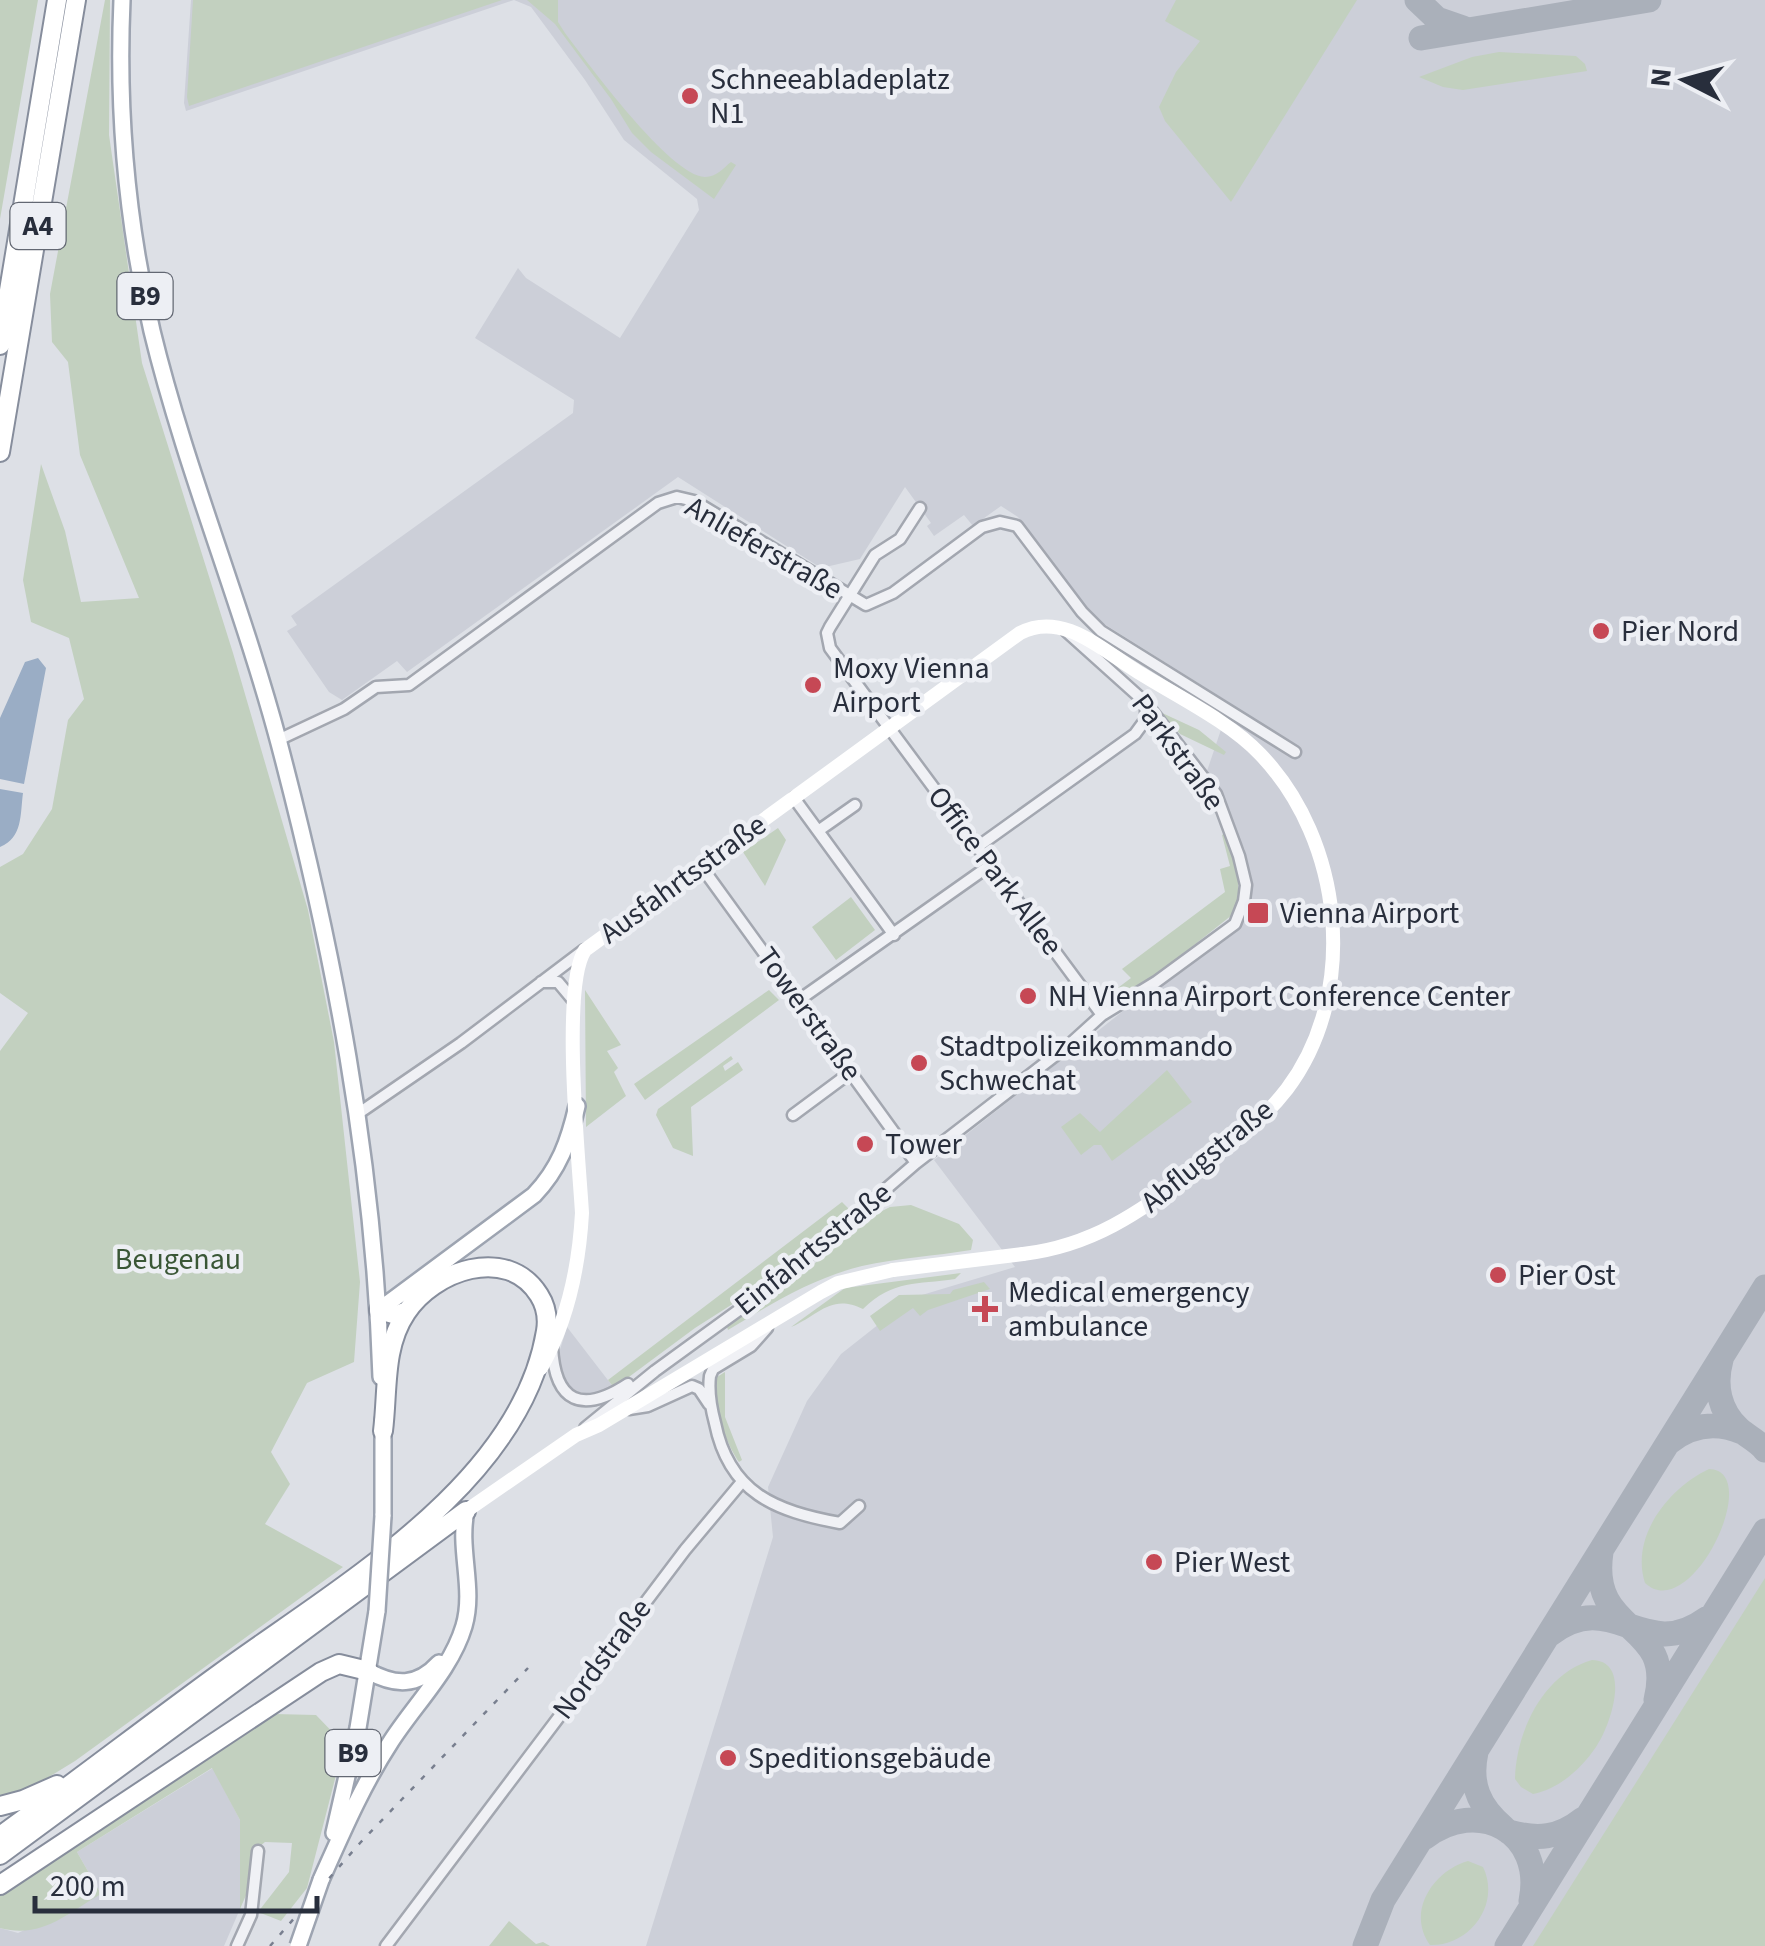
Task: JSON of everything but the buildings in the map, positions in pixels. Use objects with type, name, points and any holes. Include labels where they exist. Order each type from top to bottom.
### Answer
[{"type":"highway","name":"A4","points":[[0,345],[58,0]]},
{"type":"highway","name":"A4","points":[[0,452],[76,0]]},
{"type":"highway","points":[[0,1806],[36,1795],[88,1768],[430,1518],[494,1448],[528,1391],[548,1322],[544,1304],[526,1279],[499,1268],[466,1270],[428,1289],[407,1311],[389,1354],[383,1430]]},
{"type":"highway","points":[[379,1310],[397,1315],[407,1311]]},
{"type":"highway","points":[[0,1855],[466,1511]]},
{"type":"highway","points":[[0,1885],[322,1672],[339,1664],[368,1671]]},
{"type":"highway","points":[[0,1836],[70,1786],[88,1768]]},
{"type":"main road","name":"B9","points":[[122,0],[126,176],[152,329],[192,472],[278,740],[332,965],[359,1114],[376,1275],[383,1430],[383,1516],[376,1611],[358,1728],[334,1833],[298,1946]]},
{"type":"main road","points":[[379,1310],[549,1180],[562,1158],[576,1106]]},
{"type":"main road","points":[[376,1275],[389,1284],[412,1283]]},
{"type":"main road","points":[[321,1880],[351,1812],[392,1739],[455,1647],[468,1613],[463,1536],[466,1511]]},
{"type":"main road","points":[[368,1671],[392,1683],[405,1684],[432,1672],[455,1647]]},
{"type":"street","name":"Anlieferstraße","points":[[278,740],[344,709],[376,687],[409,685],[658,503],[678,497],[694,500],[849,597],[871,605],[992,522],[1018,526],[1101,632],[1296,752]]},
{"type":"street","name":"Office Park Allee","points":[[920,508],[900,539],[875,555],[827,633],[830,648],[1102,1015]]},
{"type":"street","name":"Ausfahrtsstraße","points":[[528,1391],[552,1346],[580,1244],[573,1000],[578,963],[585,950],[1020,633],[1040,625],[1063,629]]},
{"type":"street","name":"Parkstraße","points":[[1063,629],[1145,702],[1216,794],[1246,885],[1244,902],[1234,924],[1156,982]]},
{"type":"street","name":"Abflugstraße","points":[[576,1435],[838,1283],[893,1270],[1023,1254],[1084,1241],[1112,1228],[1140,1212],[1260,1120],[1289,1087],[1307,1056],[1326,1004],[1332,970],[1332,920],[1327,888],[1306,820],[1281,778],[1233,730],[1101,646],[1063,629]]},
{"type":"street","points":[[976,848],[1136,734],[1146,719],[1145,702]]},
{"type":"street","points":[[794,798],[894,935]]},
{"type":"street","points":[[818,831],[854,805]]},
{"type":"street","name":"Towerstraße","points":[[701,866],[916,1163]]},
{"type":"street","points":[[799,1000],[989,866]]},
{"type":"street","points":[[359,1114],[585,950]]},
{"type":"street","points":[[540,982],[558,982],[573,1000]]},
{"type":"street","name":"Einfahrtsstraße","points":[[466,1511],[576,1435],[655,1371],[783,1278],[916,1163],[1102,1015],[1156,982]]},
{"type":"street","points":[[793,1116],[852,1072]]},
{"type":"street","points":[[772,1323],[751,1346],[713,1369],[709,1387],[724,1457],[741,1482],[783,1510],[840,1523],[859,1506]]},
{"type":"street","points":[[552,1346],[553,1368],[560,1386],[581,1399],[605,1400],[655,1371]]},
{"type":"street","points":[[623,1410],[648,1406],[692,1386],[704,1395],[712,1411]]},
{"type":"street","name":"Nordstraße","points":[[386,1946],[684,1550],[741,1482]]},
{"type":"street","points":[[237,1946],[250,1914],[258,1852]]},
{"type":"shaded area","points":[[191,0],[514,0],[186,111]]},
{"type":"shaded area","points":[[514,0],[1765,0],[1765,1946],[646,1946],[773,1537],[768,1487],[807,1401],[841,1354],[912,1298],[1015,1267],[934,1160],[1245,915],[1245,850],[1207,771],[1230,703],[1101,622],[1084,607],[1018,517],[1001,506],[973,526],[964,515],[934,536],[927,526],[931,523],[905,487],[860,559],[821,568],[678,477],[407,672],[397,661],[342,700],[329,692],[287,631],[297,625],[291,616],[573,413],[574,400],[475,338],[518,268],[526,278],[620,338],[699,210],[697,199],[624,140],[531,7]]},
{"type":"shaded area","points":[[567,1327],[614,1388],[607,1393],[580,1394],[570,1390],[559,1376],[558,1356]]},
{"type":"shaded area","points":[[213,1768],[240,1820],[240,1909],[224,1946],[0,1946],[0,1928],[18,1933],[101,1894],[77,1852]]},
{"type":"green space","points":[[0,0],[38,0],[0,219]]},
{"type":"green space","name":"Beugenau","points":[[105,0],[110,0],[109,135],[142,363],[308,910],[334,1042],[360,1282],[354,1362],[307,1383],[271,1452],[290,1484],[265,1524],[343,1567],[75,1761],[26,1791],[0,1798],[0,1051],[28,1013],[0,993],[0,867],[23,854],[52,809],[68,720],[84,699],[69,638],[31,622],[23,580],[41,464],[65,531],[81,602],[139,598],[80,455],[68,362],[52,342],[50,294]]},
{"type":"green space","points":[[193,0],[502,0],[189,106]]},
{"type":"green space","points":[[527,0],[558,0],[558,22],[565,33],[630,116],[671,158],[705,177],[731,162],[736,165],[714,199],[632,133],[555,24]]},
{"type":"green space","points":[[1176,0],[1357,0],[1231,202],[1165,121],[1159,107],[1176,72],[1200,41],[1165,21]]},
{"type":"green space","points":[[1499,52],[1576,56],[1587,71],[1463,90],[1419,77],[1472,57]]},
{"type":"green space","points":[[1160,712],[1199,730],[1226,752],[1224,755],[1180,734]]},
{"type":"green space","points":[[778,828],[786,840],[765,886],[743,852]]},
{"type":"green space","points":[[1227,832],[1238,884],[1232,915],[1150,980],[1117,1000],[1115,990],[1131,978],[1122,969],[1225,892],[1220,869],[1230,866],[1222,835]]},
{"type":"green space","points":[[851,897],[875,930],[836,960],[812,927]]},
{"type":"green space","points":[[585,990],[621,1045],[607,1051],[618,1068],[614,1072],[626,1096],[586,1127]]},
{"type":"green space","points":[[769,990],[779,1000],[645,1100],[634,1084]]},
{"type":"green space","points":[[731,1056],[733,1059],[723,1066],[725,1071],[738,1062],[743,1070],[691,1107],[693,1156],[673,1148],[656,1115],[658,1109]]},
{"type":"green space","points":[[1167,1070],[1192,1102],[1112,1161],[1101,1145],[1094,1145],[1081,1155],[1061,1127],[1080,1113],[1100,1132]]},
{"type":"green space","points":[[842,1202],[849,1209],[764,1284],[695,1328],[614,1388],[608,1380]]},
{"type":"green space","points":[[911,1205],[959,1224],[973,1240],[971,1250],[844,1271],[793,1293],[728,1330],[878,1213],[890,1207]]},
{"type":"green space","points":[[961,1273],[955,1279],[917,1283],[885,1292],[863,1309],[834,1304],[791,1327],[845,1288]]},
{"type":"green space","points":[[984,1282],[990,1289],[920,1316],[913,1308],[880,1331],[870,1316],[899,1295],[950,1294]]},
{"type":"green space","points":[[725,1372],[725,1417],[742,1460],[739,1462],[725,1436],[714,1401],[715,1381]]},
{"type":"green space","points":[[1709,1469],[1724,1476],[1729,1493],[1715,1542],[1700,1566],[1682,1583],[1663,1590],[1645,1583],[1643,1548],[1656,1516],[1680,1488]]},
{"type":"green space","points":[[1765,1578],[1765,1946],[1533,1946]]},
{"type":"green space","points":[[1592,1660],[1605,1663],[1615,1683],[1607,1725],[1596,1747],[1576,1770],[1552,1788],[1533,1794],[1515,1779],[1527,1724],[1546,1691],[1559,1678]]},
{"type":"green space","points":[[274,1714],[316,1715],[344,1744],[307,1888],[281,1921],[258,1912],[289,1872],[292,1843],[265,1842],[254,1851],[250,1886],[240,1909],[240,1820],[212,1768],[77,1852],[101,1894],[41,1927],[15,1931],[0,1928],[0,1893]]},
{"type":"green space","points":[[1468,1861],[1483,1867],[1488,1881],[1485,1908],[1469,1931],[1430,1945],[1421,1919],[1427,1894],[1444,1874]]},
{"type":"green space","points":[[509,1921],[536,1944],[550,1946],[489,1946]]},
{"type":"water","points":[[38,658],[46,668],[24,784],[0,779],[0,718],[25,662]]},
{"type":"water","points":[[0,789],[23,793],[17,831],[0,847]]},
{"type":"taxiway","points":[[1417,0],[1437,19],[1463,28]]},
{"type":"taxiway","points":[[1421,38],[1649,0]]},
{"type":"taxiway","points":[[1365,1946],[1383,1900],[1765,1287]]},
{"type":"taxiway","points":[[1721,1360],[1718,1388],[1723,1406],[1732,1422],[1765,1450]]},
{"type":"taxiway","points":[[1668,1443],[1685,1432],[1704,1427],[1742,1432]]},
{"type":"taxiway","points":[[1507,1946],[1765,1531]]},
{"type":"taxiway","points":[[1601,1552],[1600,1579],[1607,1600],[1654,1655],[1659,1674],[1656,1700]]},
{"type":"taxiway","points":[[1549,1635],[1572,1622],[1592,1618],[1664,1634],[1684,1631],[1706,1619]]},
{"type":"taxiway","points":[[1476,1752],[1474,1774],[1478,1794],[1503,1827]]},
{"type":"taxiway","points":[[1509,1832],[1548,1836],[1583,1819]]},
{"type":"taxiway","points":[[1424,1838],[1465,1820],[1485,1821],[1503,1828],[1518,1840],[1528,1856],[1533,1877],[1531,1901]]},
{"type":"railway","points":[[270,1946],[360,1843],[528,1668]]},
{"type":"place","name":"Schneeabladeplatz N1","points":[[690,96]]},
{"type":"place","name":"Pier Nord","points":[[1601,631]]},
{"type":"place","name":"Moxy Vienna Airport","points":[[813,685]]},
{"type":"place","name":"Vienna Airport","points":[[1258,913]]},
{"type":"place","name":"NH Vienna Airport Conference Center","points":[[1028,996]]},
{"type":"place","name":"Stadtpolizeikommando Schwechat","points":[[919,1063]]},
{"type":"place","name":"Tower","points":[[865,1144]]},
{"type":"place","name":"Pier Ost","points":[[1498,1275]]},
{"type":"place","name":"Medical emergency ambulance","points":[[985,1309]]},
{"type":"place","name":"Pier West","points":[[1154,1562]]},
{"type":"place","name":"Speditionsgebäude","points":[[728,1758]]}]
